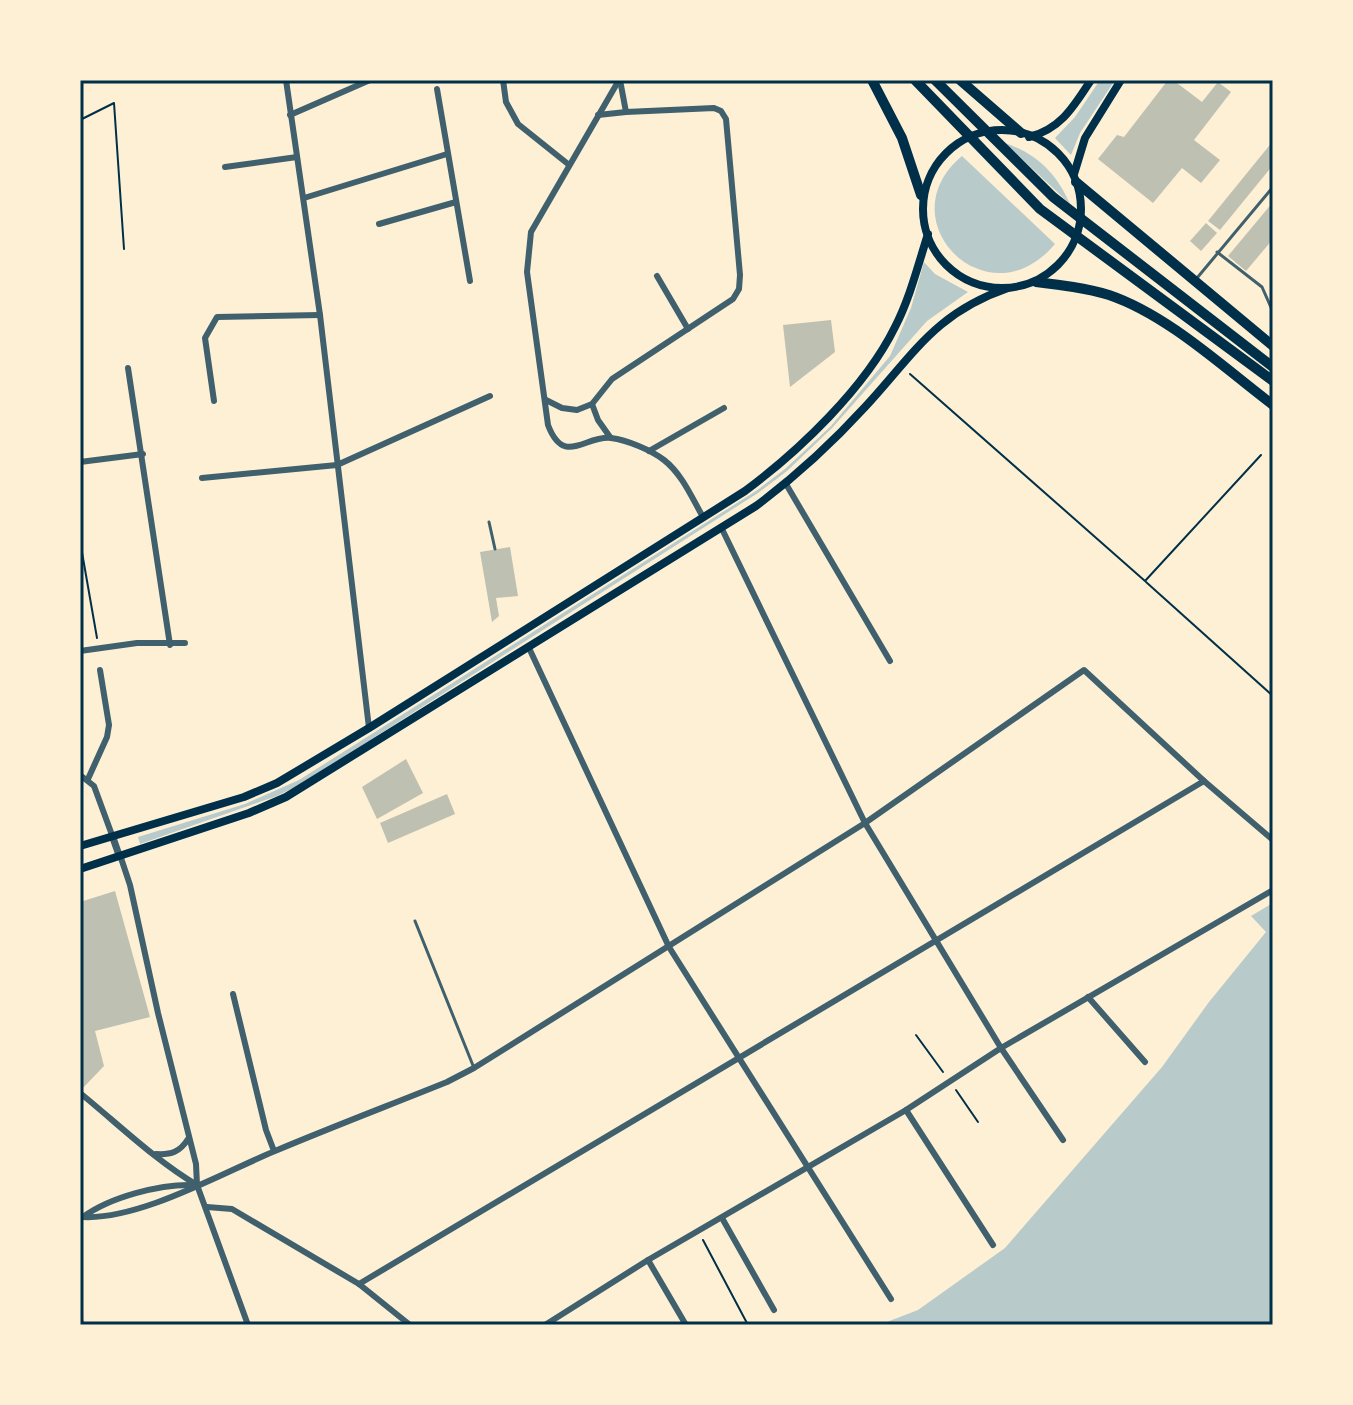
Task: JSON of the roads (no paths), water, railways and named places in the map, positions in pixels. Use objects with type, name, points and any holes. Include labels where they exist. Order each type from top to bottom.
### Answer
[{"type":"highway","points":[[872,80],[902,138],[921,195]]},
{"type":"highway","points":[[915,80],[1040,209],[1273,381]]},
{"type":"highway","points":[[935,80],[1053,197],[1273,367]]},
{"type":"highway","points":[[967,82],[1025,135]]},
{"type":"highway","points":[[1075,178],[1273,346]]},
{"type":"highway","points":[[1036,282],[1095,292],[1136,308],[1175,331],[1273,405]]},
{"type":"main road","points":[[1008,288],[984,286],[961,276],[943,259],[928,234],[923,218],[921,195],[928,175],[953,145],[980,132],[994,130],[1025,135],[1055,127],[1070,112],[1091,80]]},
{"type":"main road","points":[[80,869],[249,813],[286,797],[529,648],[786,484],[864,409],[936,328],[957,311],[977,299],[1036,282],[1058,269],[1078,235],[1082,216],[1075,178],[1085,138],[1121,80]]},
{"type":"main road","points":[[1025,135],[1060,158],[1075,178]]},
{"type":"main road","points":[[80,846],[244,797],[277,783],[703,517],[780,465],[827,418],[876,359],[895,328],[909,296],[928,234]]},
{"type":"street","points":[[286,80],[320,315],[369,728]]},
{"type":"street","points":[[290,115],[370,80]]},
{"type":"street","points":[[503,80],[511,115],[568,164]]},
{"type":"street","points":[[619,80],[626,112]]},
{"type":"street","points":[[610,437],[575,447],[563,445],[552,437],[527,272],[531,232],[619,80]]},
{"type":"street","points":[[437,89],[470,281]]},
{"type":"street","points":[[546,400],[562,408],[577,410],[592,404],[612,379],[733,299],[739,289],[726,119],[721,111],[714,108],[598,115]]},
{"type":"street","points":[[304,198],[447,154]]},
{"type":"street","points":[[225,167],[297,157]]},
{"type":"street","points":[[379,224],[456,202]]},
{"type":"street","points":[[657,276],[688,329]]},
{"type":"street","points":[[214,401],[205,338],[217,317],[320,315]]},
{"type":"street","points":[[128,368],[170,645]]},
{"type":"street","points":[[202,478],[337,465],[490,396]]},
{"type":"street","points":[[592,404],[610,437],[649,451],[665,461],[679,476],[703,517]]},
{"type":"street","points":[[649,451],[724,408]]},
{"type":"street","points":[[80,462],[143,454]]},
{"type":"street","points":[[786,484],[890,661]]},
{"type":"street","points":[[721,527],[865,823],[1001,1048],[1063,1140]]},
{"type":"street","points":[[80,651],[137,643],[185,643]]},
{"type":"street","points":[[529,648],[669,947],[891,1299]]},
{"type":"street","points":[[88,779],[107,737],[109,725],[100,670]]},
{"type":"street","points":[[82,1217],[100,1218],[179,1195],[274,1151],[447,1082],[474,1068],[865,823],[1084,670],[1273,840]]},
{"type":"street","points":[[80,775],[94,786],[130,885],[196,1164],[197,1185],[248,1325]]},
{"type":"street","points":[[359,1284],[1204,781]]},
{"type":"street","points":[[545,1325],[648,1260],[906,1110],[1001,1048],[1273,890]]},
{"type":"street","points":[[233,994],[266,1130],[274,1151]]},
{"type":"street","points":[[1088,997],[1145,1062]]},
{"type":"street","points":[[80,1093],[173,1171],[197,1185]]},
{"type":"street","points":[[906,1110],[993,1245]]},
{"type":"street","points":[[156,1154],[168,1155],[182,1148],[188,1139]]},
{"type":"street","points":[[82,1217],[98,1206],[174,1185],[197,1185]]},
{"type":"street","points":[[207,1207],[232,1209],[359,1284],[410,1325]]},
{"type":"street","points":[[722,1218],[774,1310]]},
{"type":"street","points":[[648,1260],[686,1325]]},
{"type":"lane","points":[[1194,281],[1273,187]]},
{"type":"lane","points":[[1217,251],[1262,287],[1273,312]]},
{"type":"lane","points":[[489,522],[495,549]]},
{"type":"lane","points":[[415,921],[474,1068]]}]
